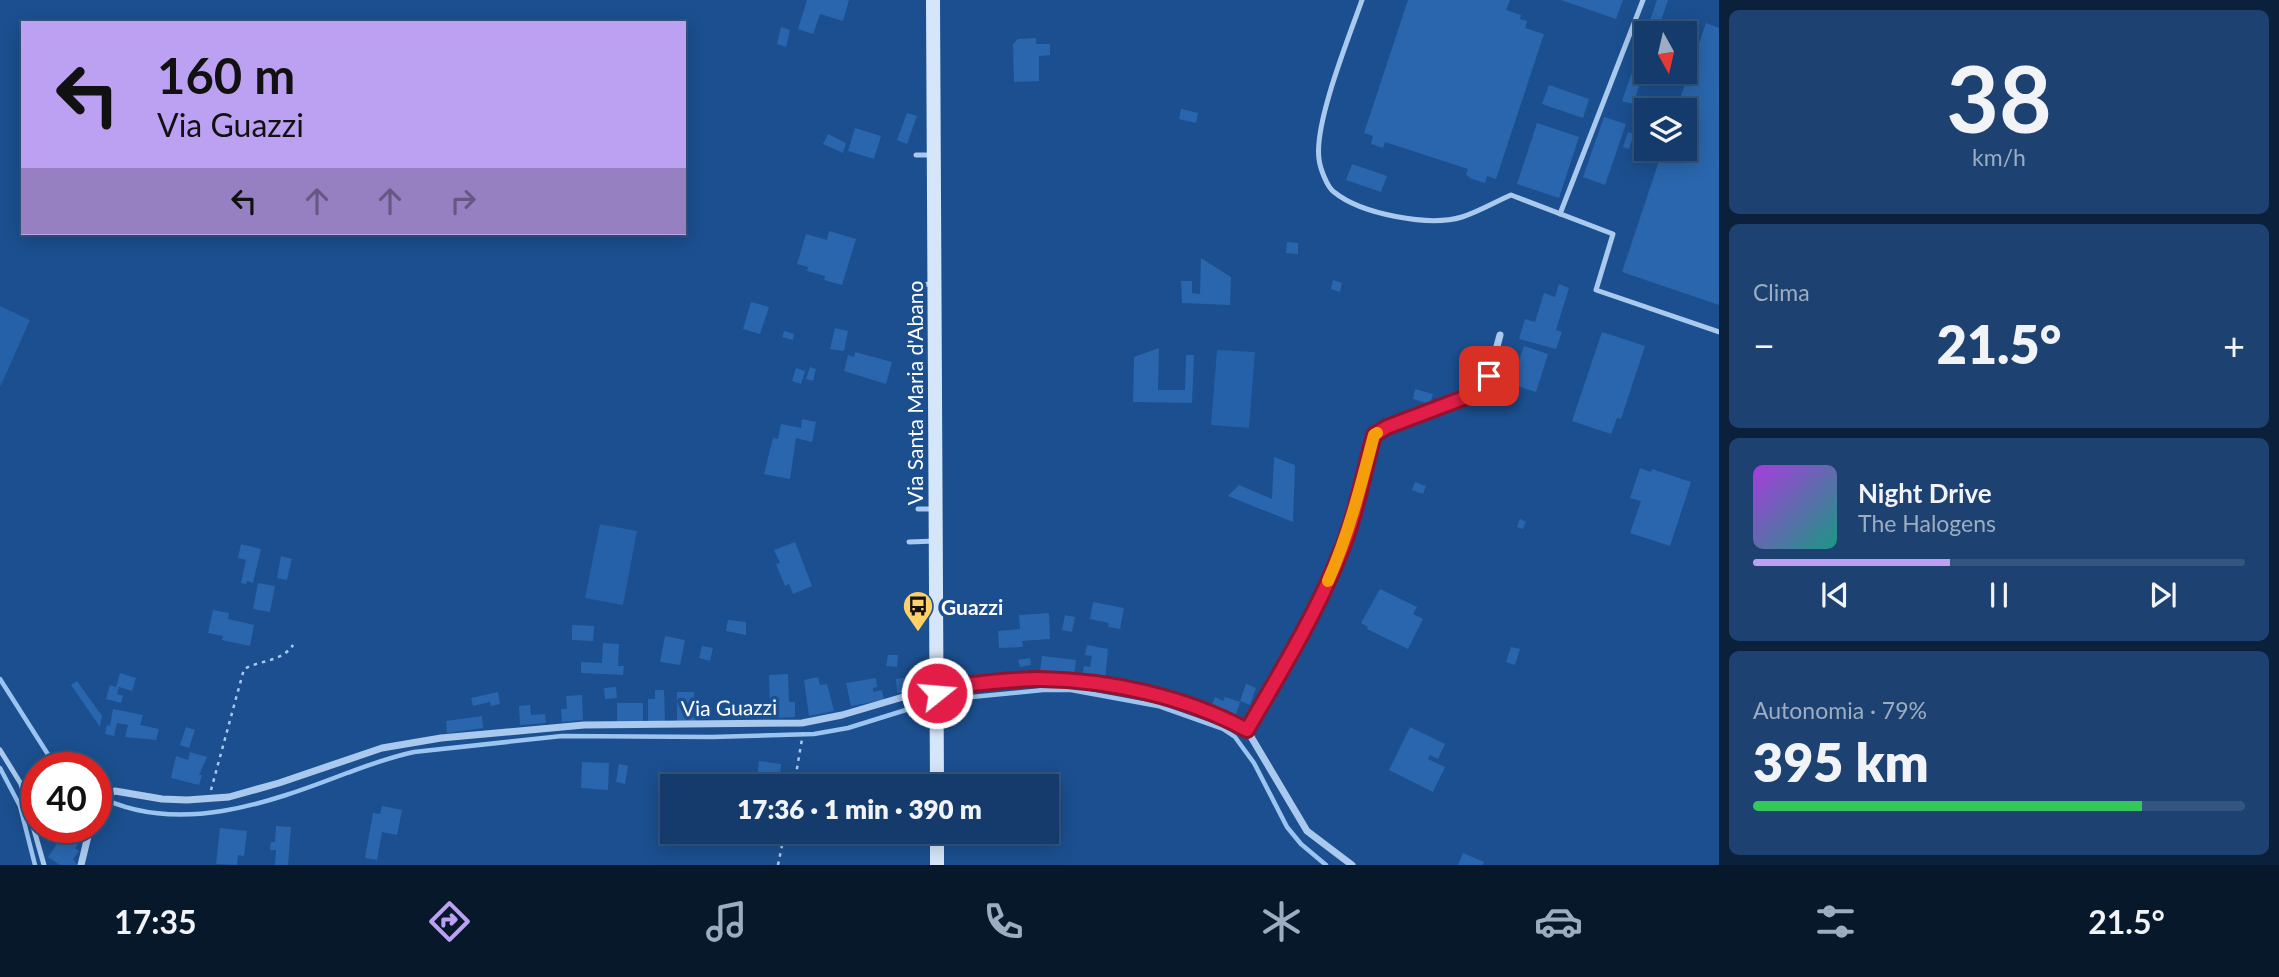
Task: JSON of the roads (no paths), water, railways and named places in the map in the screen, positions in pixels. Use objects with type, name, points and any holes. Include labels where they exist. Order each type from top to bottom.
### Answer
[{"type":"street","name":"Via Santa Maria d'Abano","points":[[933,0],[937,774]]},
{"type":"street","points":[[1352,865],[1307,831],[1247,730],[1313,615],[1341,553],[1362,488],[1374,435],[1387,427],[1482,391],[1500,335]]},
{"type":"street","name":"Via Guazzi","points":[[112,792],[162,799],[208,800],[241,794],[382,748],[414,742],[584,725],[802,723],[937,690],[1040,679],[1081,681],[1162,697],[1217,715],[1247,730]]},
{"type":"street","points":[[81,865],[86,843]]},
{"type":"street","points":[[937,844],[937,865]]},
{"type":"lane","points":[[1362,0],[1319,135],[1319,161],[1331,191],[1356,206],[1387,215],[1425,220],[1461,218],[1511,195],[1613,234],[1596,290],[1719,331]]},
{"type":"lane","points":[[1560,214],[1643,0]]},
{"type":"lane","points":[[916,155],[933,155]]},
{"type":"lane","points":[[913,285],[934,284]]},
{"type":"lane","points":[[918,509],[936,509]]},
{"type":"lane","points":[[909,542],[936,541]]},
{"type":"lane","points":[[0,750],[21,784],[44,865]]},
{"type":"waterway","points":[[0,679],[46,752]]},
{"type":"waterway","points":[[112,801],[158,814],[222,811],[286,795],[380,761],[414,752],[562,736],[712,737],[814,734],[848,728],[925,704],[951,699],[1071,690],[1158,706],[1223,729],[1235,737],[1254,763],[1287,827],[1301,844],[1326,865]]},
{"type":"waterway","points":[[0,768],[20,806],[35,865]]},
{"type":"place","name":"Guazzi","points":[[918,633]]}]
